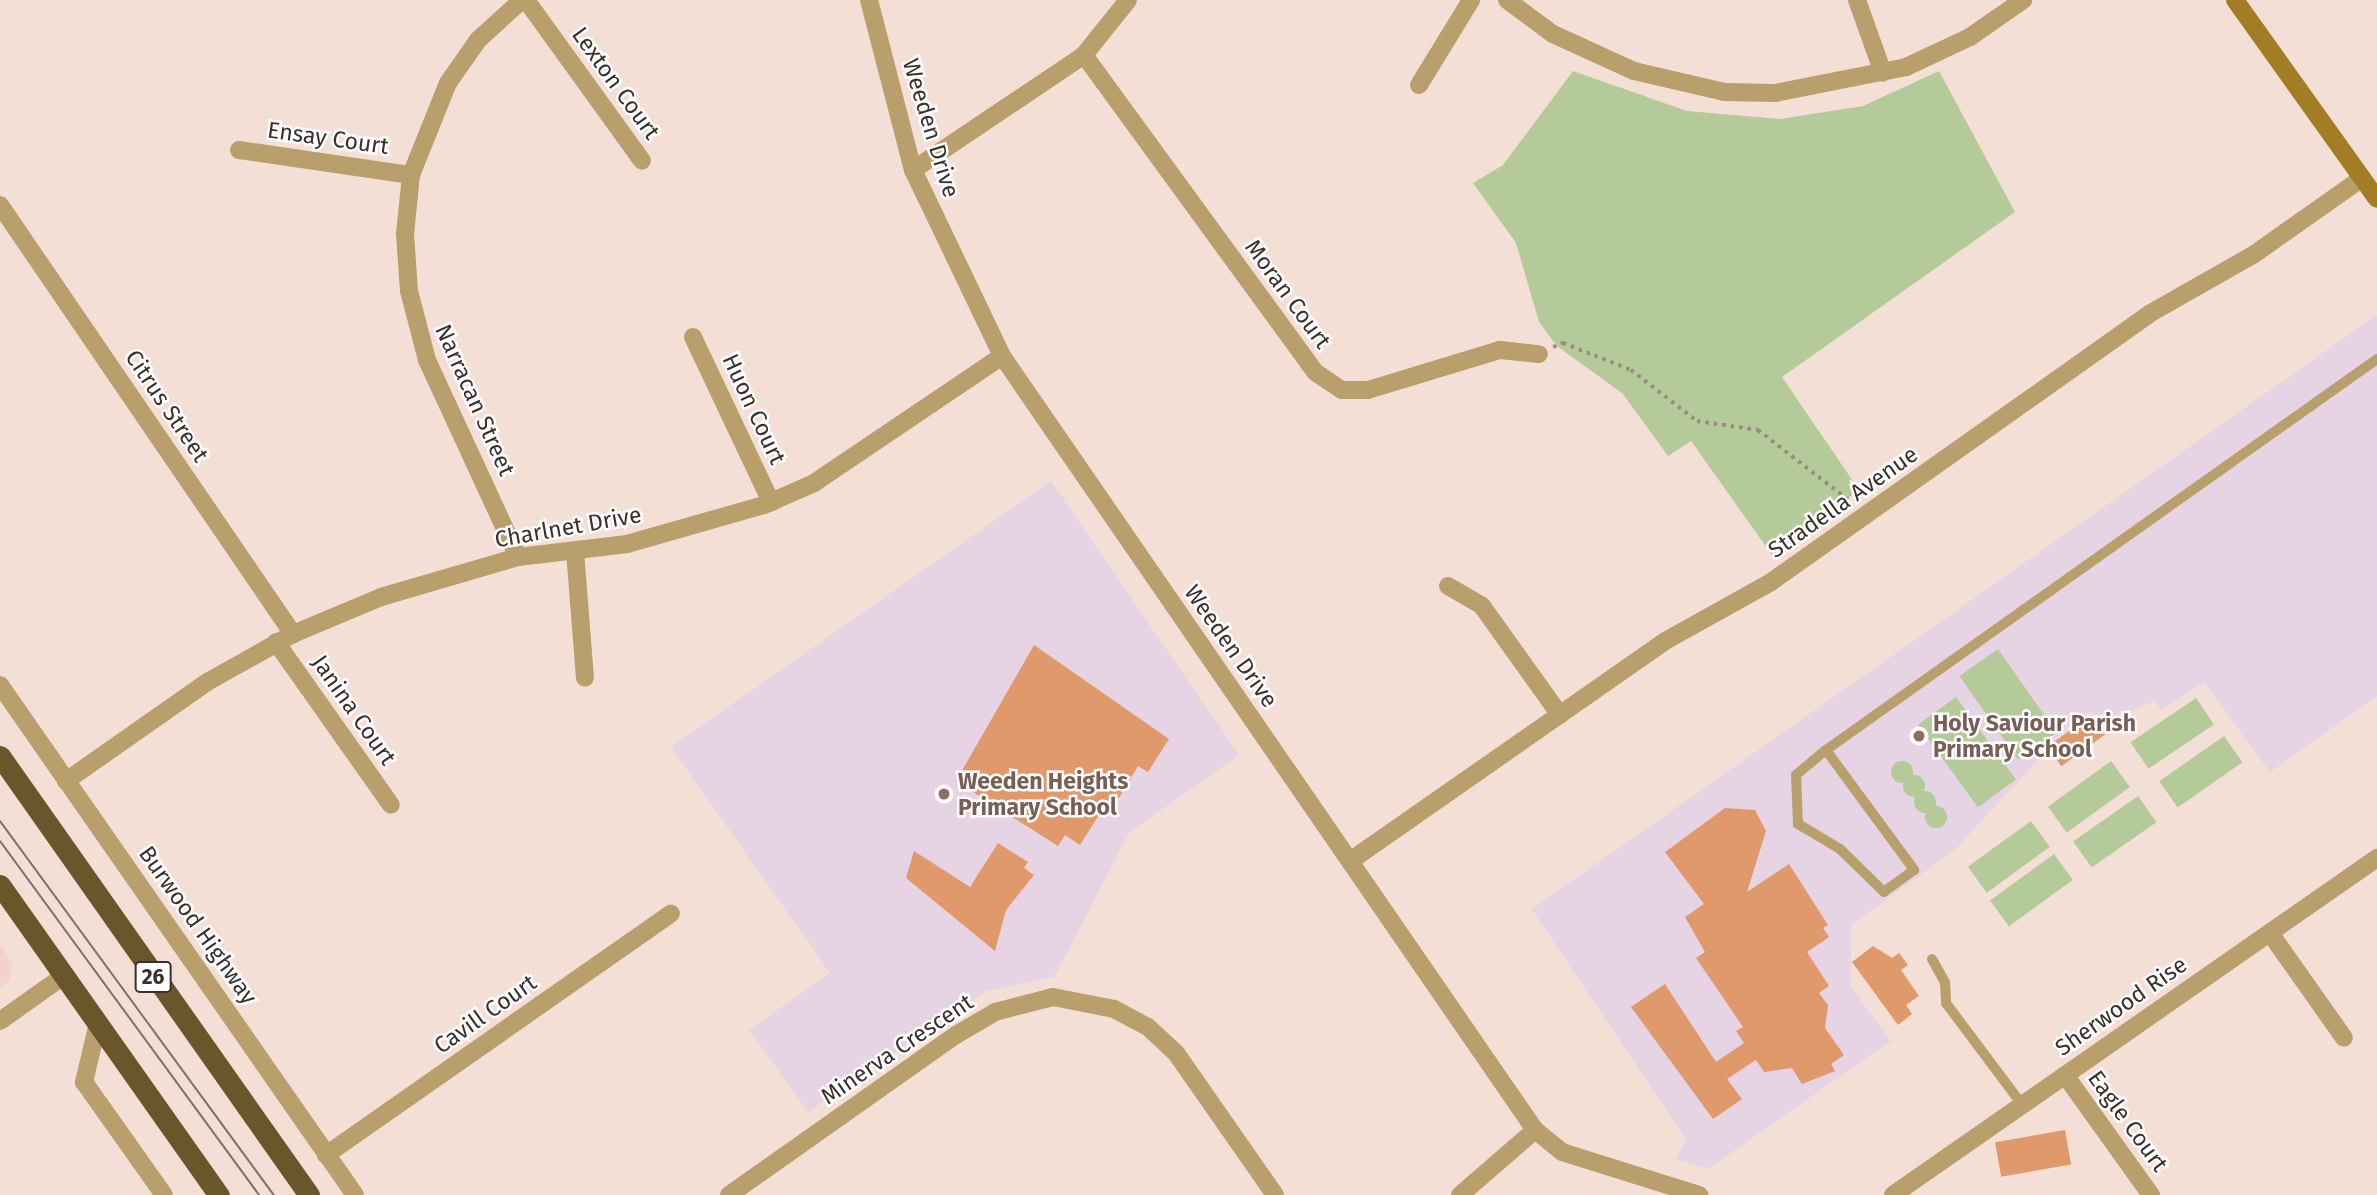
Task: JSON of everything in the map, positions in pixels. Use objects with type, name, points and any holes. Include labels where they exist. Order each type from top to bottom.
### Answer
[{"type":"highway","name":"26","points":[[0,756],[309,1195]]},
{"type":"highway","points":[[0,885],[219,1195]]},
{"type":"main road","points":[[2235,0],[2377,199]]},
{"type":"street","name":"Lexton Court","points":[[524,0],[642,161]]},
{"type":"street","name":"Narracan Street","points":[[518,557],[415,325],[405,234],[411,175],[448,83],[478,40],[524,0]]},
{"type":"street","name":"Weeden Drive","points":[[869,0],[913,170],[1002,356],[1535,1130],[1562,1152],[1699,1195]]},
{"type":"street","points":[[913,170],[1084,55],[1129,0]]},
{"type":"street","points":[[1419,85],[1471,0]]},
{"type":"street","points":[[1507,0],[1592,56],[1678,84],[1775,93],[1883,73],[1938,54],[2023,0]]},
{"type":"street","points":[[1857,0],[1883,73]]},
{"type":"street","name":"Moran Court","points":[[1084,55],[1315,372],[1342,390],[1368,390],[1500,350],[1539,354]]},
{"type":"street","name":"Ensay Court","points":[[239,150],[411,175]]},
{"type":"street","name":"Stradella Avenue","points":[[1350,861],[1667,640],[1771,582],[2149,314],[2253,255],[2362,178]]},
{"type":"street","name":"Citrus Street","points":[[0,205],[293,634]]},
{"type":"street","name":"Huon Court","points":[[694,337],[771,502]]},
{"type":"street","name":"Charlnet Drive","points":[[65,781],[276,642],[293,634],[381,597],[518,557],[575,551],[657,537],[771,502],[814,483],[1002,356]]},
{"type":"street","points":[[575,551],[584,678]]},
{"type":"street","points":[[1448,586],[1482,606],[1560,715]]},
{"type":"street","name":"Janina Court","points":[[276,642],[391,806]]},
{"type":"street","name":"Burwood Highway","points":[[0,685],[355,1195]]},
{"type":"street","name":"Sherwood Rise","points":[[1893,1195],[2377,858]]},
{"type":"street","name":"Cavill Court","points":[[326,1154],[671,913]]},
{"type":"street","points":[[2270,933],[2344,1038]]},
{"type":"street","points":[[0,1021],[65,975]]},
{"type":"street","name":"Minerva Crescent","points":[[729,1195],[956,1035],[996,1012],[1053,997],[1114,1009],[1157,1035],[1177,1053],[1275,1195]]},
{"type":"street","points":[[98,1023],[85,1082],[164,1195]]},
{"type":"street","name":"Eagle Court","points":[[2065,1075],[2151,1195]]},
{"type":"street","points":[[1460,1195],[1535,1130]]},
{"type":"lane","points":[[1826,750],[1914,870],[1884,892],[1839,849],[1798,824],[1796,775],[1826,750],[2377,359]]},
{"type":"lane","points":[[1932,959],[1945,982],[1947,1003],[2023,1106]]},
{"type":"path","points":[[1539,354],[1563,343],[1631,370],[1697,421],[1758,430],[1850,501]]},
{"type":"shaded area","name":"Holy Saviour Parish Primary School","points":[[2377,315],[2377,696],[2270,772],[2204,682],[2161,710],[2155,701],[2100,723],[2091,710],[2074,721],[1955,850],[1851,925],[1851,987],[1891,1041],[1708,1169],[1676,1159],[1686,1139],[1532,909]]},
{"type":"shaded area","name":"Weeden Heights Primary School","points":[[1051,481],[1239,755],[1129,833],[1054,977],[986,991],[808,1112],[749,1030],[830,973],[671,747]]},
{"type":"shaded area","points":[[0,945],[12,962],[9,981],[0,988]]},
{"type":"green space","points":[[1573,71],[1687,111],[1780,119],[1863,106],[1939,71],[2015,212],[1782,377],[1859,490],[1772,555],[1691,441],[1668,456],[1623,394],[1557,346],[1539,322],[1516,243],[1473,183],[1503,165]]},
{"type":"green space","points":[[1998,649],[2057,733],[2018,760],[1959,676]]},
{"type":"green space","points":[[1956,697],[2016,780],[1978,807],[1918,725]]},
{"type":"green space","points":[[2196,698],[2214,725],[2148,769],[2131,742]]},
{"type":"green space","points":[[2224,736],[2242,762],[2178,808],[2159,781]]},
{"type":"green space","points":[[1902,761],[1910,764],[1913,772],[1910,780],[1902,783],[1894,780],[1891,772],[1894,764]]},
{"type":"green space","points":[[2111,761],[2130,787],[2067,833],[2048,807]]},
{"type":"green space","points":[[1914,775],[1922,778],[1925,786],[1922,794],[1914,797],[1906,794],[1903,786],[1906,778]]},
{"type":"green space","points":[[1925,791],[1933,794],[1936,802],[1933,810],[1925,813],[1917,810],[1914,802],[1917,794]]},
{"type":"green space","points":[[2138,796],[2156,822],[2092,868],[2073,841]]},
{"type":"green space","points":[[1936,806],[1944,809],[1947,817],[1944,825],[1936,828],[1928,825],[1925,817],[1928,809]]},
{"type":"green space","points":[[2031,821],[2050,847],[1987,893],[1968,867]]},
{"type":"green space","points":[[2054,854],[2073,880],[2009,926],[1990,900]]},
{"type":"building","points":[[1034,645],[1169,739],[1148,772],[1138,766],[1119,798],[1112,794],[1080,845],[1065,835],[1058,846],[956,781]]},
{"type":"building","points":[[2091,715],[2105,734],[2061,766],[2047,747]]},
{"type":"building","points":[[1725,808],[1755,810],[1766,831],[1747,892],[1789,864],[1828,925],[1823,928],[1829,937],[1807,952],[1829,986],[1819,993],[1828,1005],[1825,1028],[1844,1055],[1831,1064],[1835,1071],[1802,1084],[1792,1068],[1764,1072],[1756,1060],[1727,1079],[1742,1099],[1713,1119],[1631,1007],[1665,984],[1716,1062],[1744,1043],[1736,1031],[1743,1027],[1696,958],[1705,952],[1685,917],[1704,904],[1665,852]]},
{"type":"building","points":[[998,843],[1028,862],[1024,868],[1034,875],[1006,910],[995,951],[906,878],[914,851],[970,887]]},
{"type":"building","points":[[1873,946],[1892,958],[1899,953],[1908,965],[1901,970],[1919,996],[1906,1005],[1912,1014],[1898,1025],[1852,962]]},
{"type":"building","points":[[2065,1130],[2071,1164],[2001,1177],[1995,1142]]},
{"type":"tram line","points":[[0,821],[274,1195]]},
{"type":"tram line","points":[[0,841],[259,1195]]},
{"type":"place","name":"Holy Saviour Parish Primary School","points":[[1919,736]]},
{"type":"place","name":"Weeden Heights Primary School","points":[[944,794]]}]
